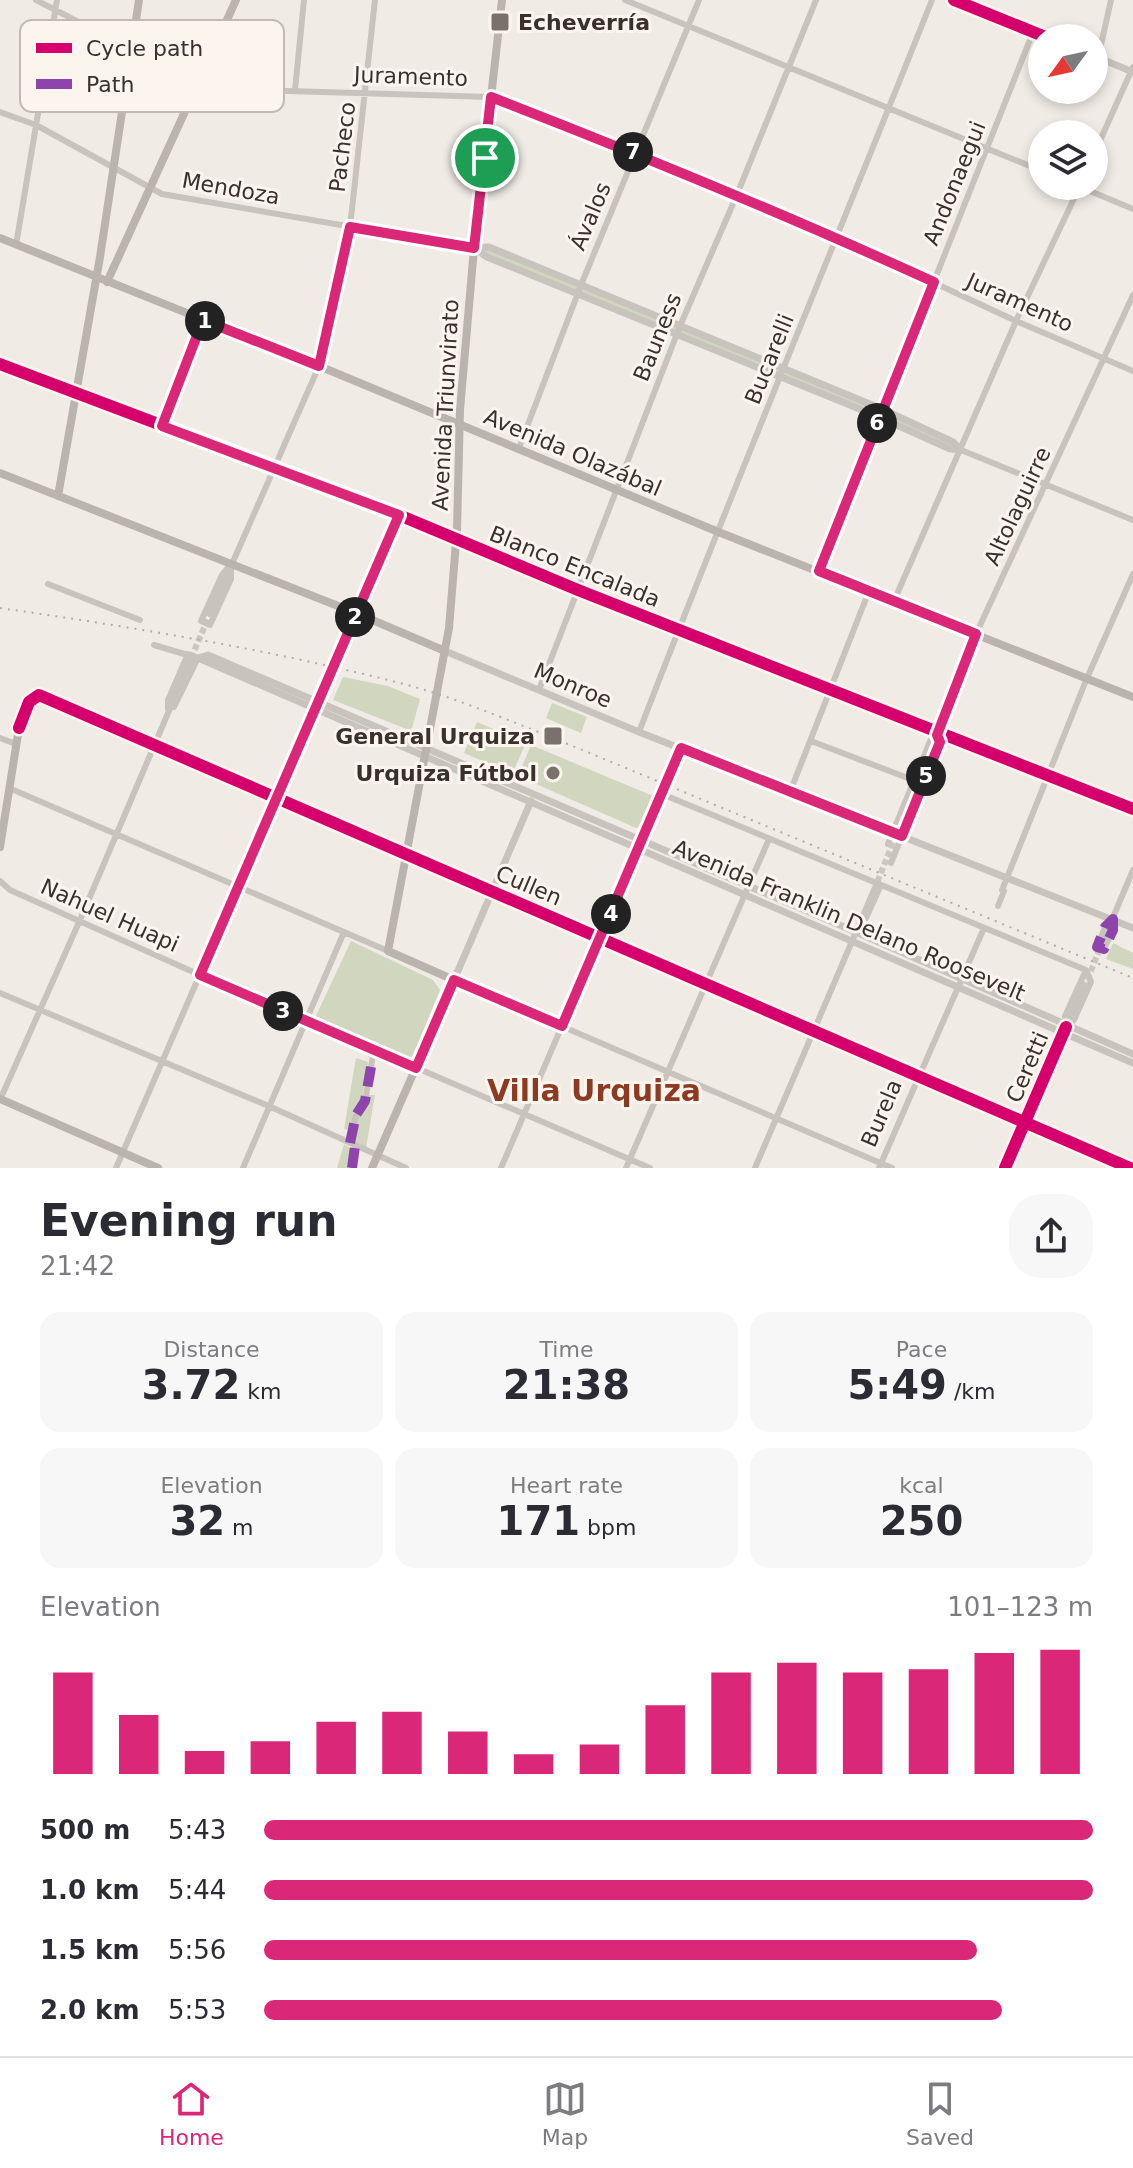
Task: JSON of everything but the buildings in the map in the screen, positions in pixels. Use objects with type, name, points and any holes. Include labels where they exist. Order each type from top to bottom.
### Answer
[{"type":"main road","points":[[136,20],[139,0]]},
{"type":"main road","points":[[227,20],[236,0]]},
{"type":"main road","name":"Avenida Triunvirato","points":[[388,951],[449,628],[456,540],[458,424],[502,0]]},
{"type":"main road","points":[[58,496],[122,112]]},
{"type":"main road","points":[[107,282],[184,112]]},
{"type":"main road","name":"Avenida Olazábal","points":[[0,238],[716,531],[1133,697]]},
{"type":"main road","name":"Monroe","points":[[0,473],[445,651]]},
{"type":"main road","points":[[0,847],[19,728]]},
{"type":"main road","points":[[372,1168],[454,980],[388,951]]},
{"type":"main road","points":[[0,1099],[158,1168]]},
{"type":"street","name":"Juramento","points":[[36,0],[56,4],[83,20]]},
{"type":"street","points":[[295,90],[304,0]]},
{"type":"street","name":"Pacheco","points":[[210,614],[319,366],[350,227],[375,0]]},
{"type":"street","points":[[625,0],[1028,165]]},
{"type":"street","name":"Ávalos","points":[[519,448],[581,285],[699,0]]},
{"type":"street","name":"Bauness","points":[[539,690],[678,330],[816,0]]},
{"type":"street","name":"Bucarelli","points":[[639,732],[716,531],[838,238],[932,0]]},
{"type":"street","points":[[954,0],[1028,30]]},
{"type":"street","points":[[1105,24],[1111,0]]},
{"type":"street","name":"Andonaegui","points":[[819,571],[1028,45]]},
{"type":"street","points":[[1108,61],[1133,70],[1108,124]]},
{"type":"street","name":"Juramento","points":[[284,90],[491,97],[636,153],[838,238],[1016,321],[1133,371]]},
{"type":"street","name":"Mendoza","points":[[0,112],[36,125],[162,194],[474,248]]},
{"type":"street","points":[[16,245],[38,112]]},
{"type":"street","points":[[1108,198],[1133,209]]},
{"type":"street","points":[[894,601],[1072,200]]},
{"type":"street","points":[[474,248],[489,247],[678,330]]},
{"type":"street","points":[[474,248],[487,257],[578,294],[678,330],[953,442],[961,450],[1133,520]]},
{"type":"street","name":"Altolaguirre","points":[[888,844],[931,739],[938,733],[976,634],[1133,295]]},
{"type":"street","points":[[162,426],[203,320]]},
{"type":"street","name":"Blanco Encalada","points":[[0,364],[399,515],[578,590],[1133,809]]},
{"type":"street","points":[[116,1168],[399,515]]},
{"type":"street","name":"Pacheco","points":[[231,564],[231,579],[210,625],[201,621],[222,575],[231,564]]},
{"type":"street","points":[[998,906],[1087,678],[1133,574]]},
{"type":"street","points":[[48,584],[140,620]]},
{"type":"street","points":[[790,792],[869,591]]},
{"type":"street","name":"Avenida Franklin Delano Roosevelt","points":[[154,645],[316,706],[747,891],[856,931],[1133,1063]]},
{"type":"street","name":"Monroe","points":[[445,651],[639,732],[1133,928]]},
{"type":"street","points":[[0,1099],[168,713],[178,701],[192,657]]},
{"type":"street","name":"Cullen","points":[[19,728],[29,702],[39,695],[1130,1168]]},
{"type":"street","name":"Altolaguirre","points":[[891,863],[940,742],[938,733]]},
{"type":"street","points":[[0,738],[16,744]]},
{"type":"street","points":[[811,741],[916,779]]},
{"type":"street","points":[[501,1168],[681,748]]},
{"type":"street","points":[[8,787],[388,951]]},
{"type":"street","points":[[662,794],[876,886],[984,928]]},
{"type":"street","points":[[532,799],[454,980],[777,1118],[880,1166],[892,1168]]},
{"type":"street","points":[[626,1168],[769,839]]},
{"type":"street","points":[[1101,946],[1133,870]]},
{"type":"street","name":"Nahuel Huapi","points":[[0,881],[10,890],[200,975],[650,1168]]},
{"type":"street","points":[[755,1168],[856,931],[863,927],[876,886]]},
{"type":"street","name":"Avenida Franklin Delano Roosevelt","points":[[747,891],[852,942],[959,982]]},
{"type":"street","name":"Ceretti","points":[[984,928],[1086,970],[1091,982],[1074,1020],[1064,1030]]},
{"type":"street","name":"Burela","points":[[880,1166],[984,928]]},
{"type":"street","points":[[243,1168],[344,932]]},
{"type":"street","name":"Ceretti","points":[[1005,1168],[1084,988]]},
{"type":"street","points":[[0,993],[271,1107],[406,1168]]},
{"type":"street","name":"Avenida Franklin Delano Roosevelt","points":[[1064,1030],[1133,1054]]},
{"type":"street","points":[[352,1168],[356,1115],[358,1107],[365,1101],[374,1050]]},
{"type":"green space","points":[[489,247],[882,409],[961,450],[950,449],[474,248]]},
{"type":"green space","points":[[343,677],[388,686],[420,699],[412,728],[409,730],[333,700]]},
{"type":"green space","points":[[552,703],[587,717],[581,733],[546,718]]},
{"type":"green space","name":"Urquiza Fútbol","points":[[477,722],[526,743],[512,774],[464,753]]},
{"type":"green space","points":[[531,745],[653,796],[641,827],[636,828],[518,776]]},
{"type":"green space","points":[[351,941],[433,980],[440,990],[412,1058],[315,1018]]},
{"type":"green space","points":[[1113,943],[1133,953],[1133,969],[1106,959]]},
{"type":"green space","points":[[356,1058],[368,1062],[362,1100],[354,1110],[351,1130],[344,1129]]},
{"type":"green space","points":[[368,1095],[375,1095],[366,1148],[354,1142],[353,1135]]},
{"type":"green space","points":[[344,1144],[353,1150],[349,1168],[337,1168]]},
{"type":"tunnel","points":[[191,658],[210,614]]},
{"type":"tunnel","points":[[874,890],[919,778]]},
{"type":"tunnel","points":[[1084,988],[1101,946]]},
{"type":"railway","points":[[0,608],[248,649],[435,693],[551,737],[1133,978]]},
{"type":"marked path","points":[[1113,919],[1113,930],[1104,949],[1097,947],[1105,927],[1113,919]]},
{"type":"marked path","points":[[350,1143],[356,1115],[365,1101],[374,1050]]},
{"type":"marked path","points":[[352,1168],[355,1146]]},
{"type":"cycle path","points":[[954,0],[1028,30]]},
{"type":"cycle path","points":[[0,364],[399,515],[578,590],[1133,809]]},
{"type":"cycle path","points":[[19,728],[29,702],[39,695],[1130,1168]]},
{"type":"cycle path","points":[[1005,1168],[1066,1027]]},
{"type":"place","name":"Echeverría","points":[[500,22]]},
{"type":"place","name":"General Urquiza","points":[[553,736]]},
{"type":"place","name":"Urquiza Fútbol","points":[[553,773]]},
{"type":"district","name":"Villa Urquiza","points":[[594,1091]]},
{"type":"route","points":[[491,97],[636,153],[934,282],[819,571],[976,634],[937,735],[940,742],[902,836],[681,748],[562,1026],[454,980],[416,1068],[200,975],[399,515],[162,426],[203,320],[319,366],[350,227],[474,248],[485,158],[491,97]]}]
